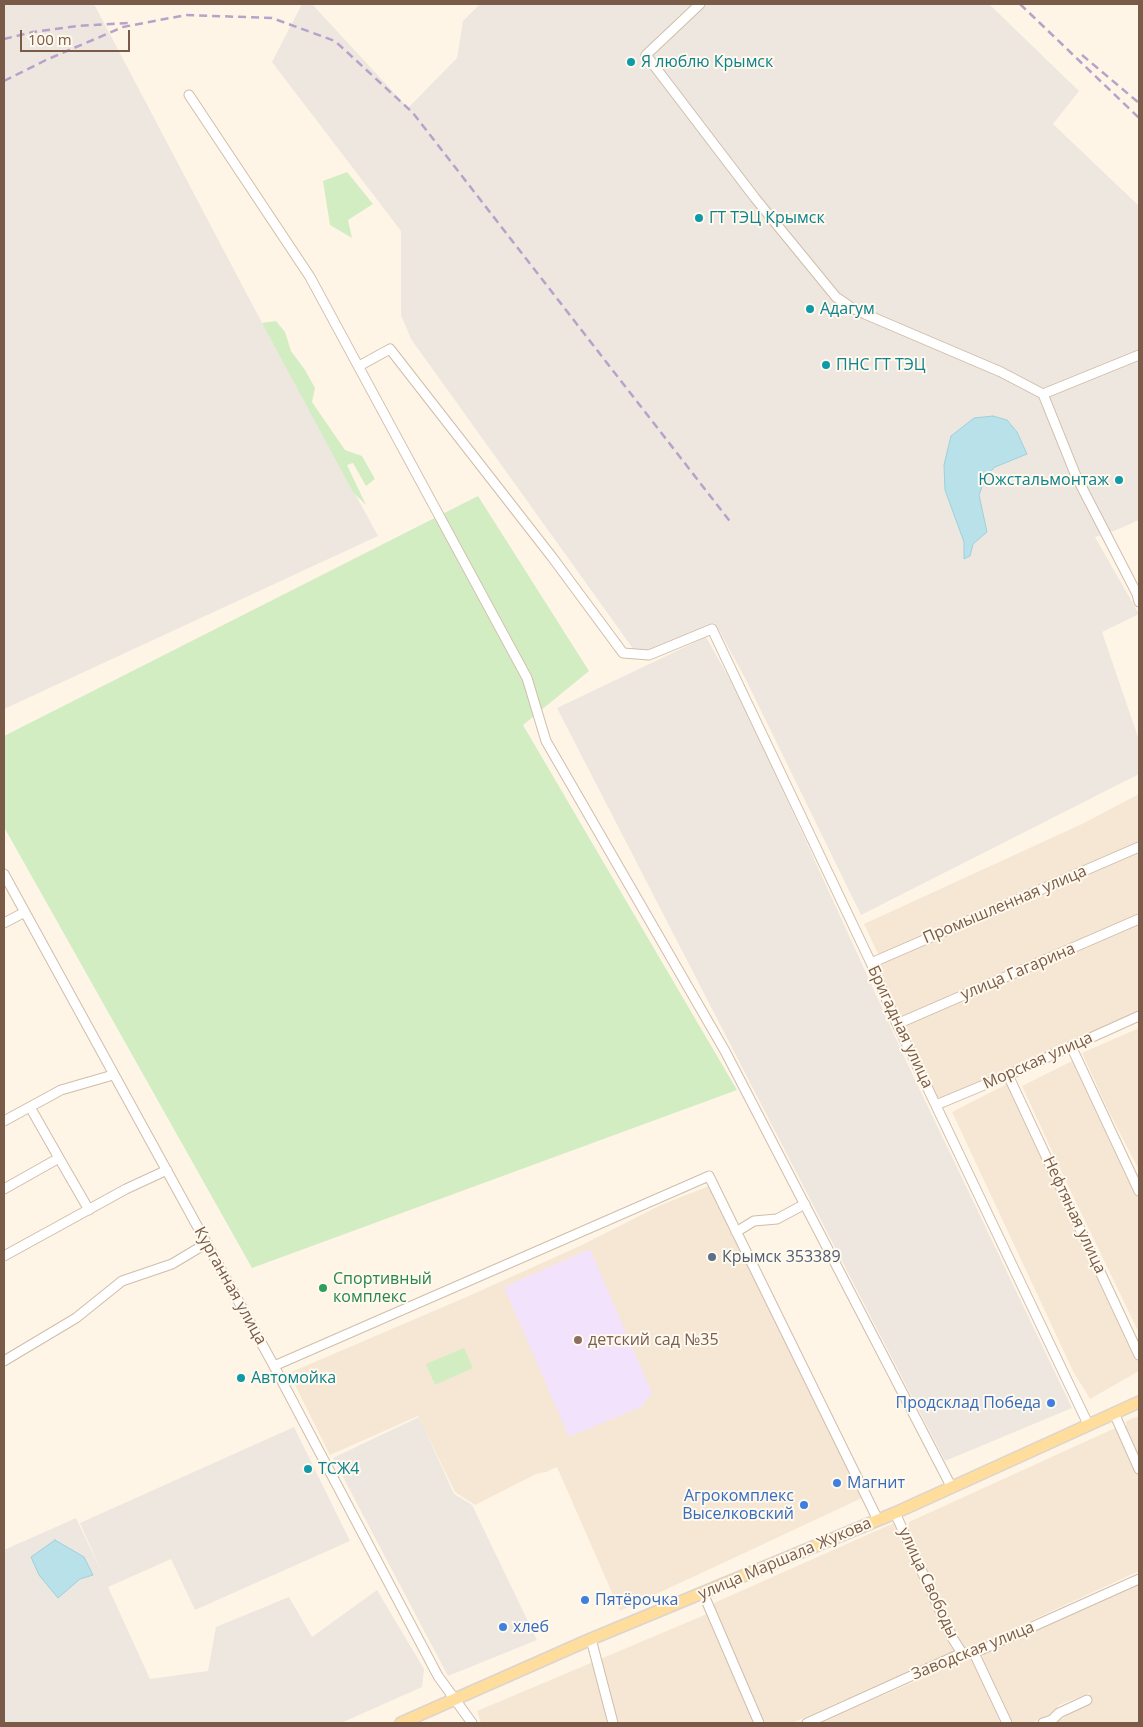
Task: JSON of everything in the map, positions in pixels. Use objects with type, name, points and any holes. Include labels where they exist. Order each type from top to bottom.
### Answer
[{"type":"main road","name":"улица Маршала Жукова","points":[[401,1723],[592,1639],[895,1513],[1139,1402]]},
{"type":"street","points":[[700,4],[646,55],[755,198],[836,297],[865,314],[1001,372],[1042,394],[1076,476],[1139,596]]},
{"type":"street","points":[[189,95],[310,277],[359,366],[527,678],[546,741],[725,1051],[952,1488]]},
{"type":"street","name":"Бригадная улица","points":[[359,366],[390,349],[552,557],[624,653],[649,655],[712,628],[871,963],[896,1024],[1088,1424]]},
{"type":"street","points":[[1042,394],[1139,355]]},
{"type":"street","name":"Промышленная улица","points":[[871,963],[1139,847]]},
{"type":"street","name":"Курганная улица","points":[[4,874],[274,1366],[438,1676],[469,1716],[472,1723]]},
{"type":"street","points":[[4,923],[25,912]]},
{"type":"street","name":"улица Гагарина","points":[[896,1024],[1139,919]]},
{"type":"street","name":"Морская улица","points":[[936,1105],[1139,1016]]},
{"type":"street","points":[[1071,1046],[1139,1191]]},
{"type":"street","points":[[4,1120],[61,1090],[113,1075]]},
{"type":"street","name":"Нефтяная улица","points":[[1008,1075],[1139,1355]]},
{"type":"street","points":[[30,1106],[89,1210]]},
{"type":"street","points":[[4,1189],[59,1158]]},
{"type":"street","points":[[4,1256],[167,1170]]},
{"type":"street","points":[[274,1366],[709,1176],[878,1520]]},
{"type":"street","points":[[736,1232],[754,1221],[777,1219],[805,1204]]},
{"type":"street","points":[[4,1361],[76,1318],[122,1281],[172,1264],[207,1243]]},
{"type":"street","points":[[1114,1413],[1139,1469]]},
{"type":"street","name":"улица Свободы","points":[[895,1513],[953,1639],[962,1653]]},
{"type":"street","name":"Заводская улица","points":[[806,1723],[962,1653],[974,1653],[1139,1579]]},
{"type":"street","points":[[703,1593],[759,1723]]},
{"type":"street","points":[[592,1639],[613,1723]]},
{"type":"street","name":"улица Свободы","points":[[974,1653],[1007,1723]]},
{"type":"street","points":[[1043,1723],[1052,1720],[1059,1712],[1087,1700]]},
{"type":"shaded area","points":[[4,4],[94,4],[252,304],[378,536],[4,709]]},
{"type":"shaded area","points":[[302,4],[312,4],[408,108],[457,58],[463,21],[480,4],[989,4],[1079,91],[1053,124],[1139,206],[1139,520],[1095,537],[1139,614],[1102,632],[1139,740],[1139,774],[861,915],[745,678],[715,623],[659,649],[634,650],[411,339],[401,315],[401,231],[272,62]]},
{"type":"shaded area","points":[[706,637],[742,701],[909,1067],[1072,1408],[945,1461],[557,708]]},
{"type":"shaded area","points":[[1139,794],[1139,842],[1101,861],[879,956],[864,924],[1082,824]]},
{"type":"shaded area","points":[[1139,850],[1139,917],[903,1018],[898,1017],[876,967],[879,962]]},
{"type":"shaded area","points":[[1139,923],[1139,1012],[941,1101],[938,1100],[904,1026]]},
{"type":"shaded area","points":[[1139,1028],[1139,1170],[1107,1108],[1082,1053]]},
{"type":"shaded area","points":[[1074,1060],[1139,1194],[1139,1333],[1022,1086]]},
{"type":"shaded area","points":[[1009,1083],[1139,1363],[1139,1371],[1090,1399],[1073,1371],[952,1112]]},
{"type":"shaded area","points":[[709,1186],[862,1498],[620,1611],[557,1467],[536,1474],[475,1505],[455,1492],[418,1416],[330,1455],[289,1373],[471,1295],[582,1245],[661,1205]]},
{"type":"shaded area","name":"детский сад №35","points":[[590,1249],[652,1393],[641,1407],[569,1437],[504,1287]]},
{"type":"shaded area","points":[[1139,1416],[1139,1459],[1126,1431],[1126,1421]]},
{"type":"shaded area","points":[[419,1417],[454,1494],[472,1505],[537,1640],[448,1676],[333,1458]]},
{"type":"shaded area","points":[[294,1427],[350,1541],[195,1610],[171,1559],[108,1587],[150,1679],[208,1671],[216,1627],[289,1597],[312,1637],[377,1590],[424,1669],[422,1687],[341,1723],[4,1723],[4,1550],[76,1518],[104,1577],[80,1523]]},
{"type":"shaded area","points":[[1118,1428],[1139,1474],[1139,1571],[967,1650],[957,1642],[908,1533],[909,1522]]},
{"type":"shaded area","points":[[896,1522],[955,1651],[792,1723],[765,1723],[714,1611],[714,1603]]},
{"type":"shaded area","points":[[1139,1583],[1139,1723],[1055,1723],[1091,1703],[1090,1693],[1059,1705],[1052,1714],[1031,1723],[1013,1723],[982,1659],[984,1652]]},
{"type":"shaded area","points":[[707,1614],[755,1723],[481,1723],[477,1711]]},
{"type":"shaded area","points":[[972,1658],[1002,1723],[819,1723],[960,1662]]},
{"type":"green space","points":[[347,172],[373,204],[348,220],[352,238],[330,225],[323,181]]},
{"type":"green space","points":[[276,321],[285,332],[291,351],[315,388],[312,402],[345,450],[362,456],[375,479],[366,486],[353,463],[347,465],[366,505],[353,492],[262,323]]},
{"type":"green space","points":[[478,496],[589,671],[523,725],[737,1090],[252,1268],[4,827],[4,736]]},
{"type":"green space","points":[[464,1348],[473,1368],[435,1385],[426,1364]]},
{"type":"water","points":[[993,416],[1007,420],[1017,432],[1027,454],[995,467],[986,476],[979,495],[987,532],[973,544],[970,556],[964,559],[964,542],[945,490],[944,465],[951,436],[974,418]]},
{"type":"water","points":[[55,1540],[84,1557],[93,1575],[80,1579],[58,1598],[39,1575],[31,1557]]},
{"type":"railway","points":[[1020,4],[1139,118]]},
{"type":"railway","points":[[4,81],[46,60],[123,27],[186,15],[272,18],[335,41],[413,113],[732,524]]},
{"type":"railway","points":[[4,39],[33,32],[77,26],[128,23]]},
{"type":"railway","points":[[1082,55],[1139,103]]},
{"type":"place","name":"Я люблю Крымск","points":[[631,62]]},
{"type":"place","name":"ГТ ТЭЦ Крымск","points":[[699,218]]},
{"type":"place","name":"Адагум","points":[[810,309]]},
{"type":"place","name":"ПНС ГТ ТЭЦ","points":[[826,365]]},
{"type":"place","name":"Южстальмонтаж","points":[[1119,480]]},
{"type":"place","name":"Крымск 353389","points":[[712,1257]]},
{"type":"place","name":"Спортивный комплекс","points":[[323,1288]]},
{"type":"place","name":"детский сад №35","points":[[578,1340]]},
{"type":"place","name":"Автомойка","points":[[241,1378]]},
{"type":"place","name":"Продсклад Победа","points":[[1051,1403]]},
{"type":"place","name":"ТСЖ4","points":[[308,1469]]},
{"type":"place","name":"Магнит","points":[[837,1483]]},
{"type":"place","name":"Агрокомплекс Выселковский","points":[[804,1505]]},
{"type":"place","name":"Пятёрочка","points":[[585,1600]]},
{"type":"place","name":"хлеб","points":[[503,1627]]}]
